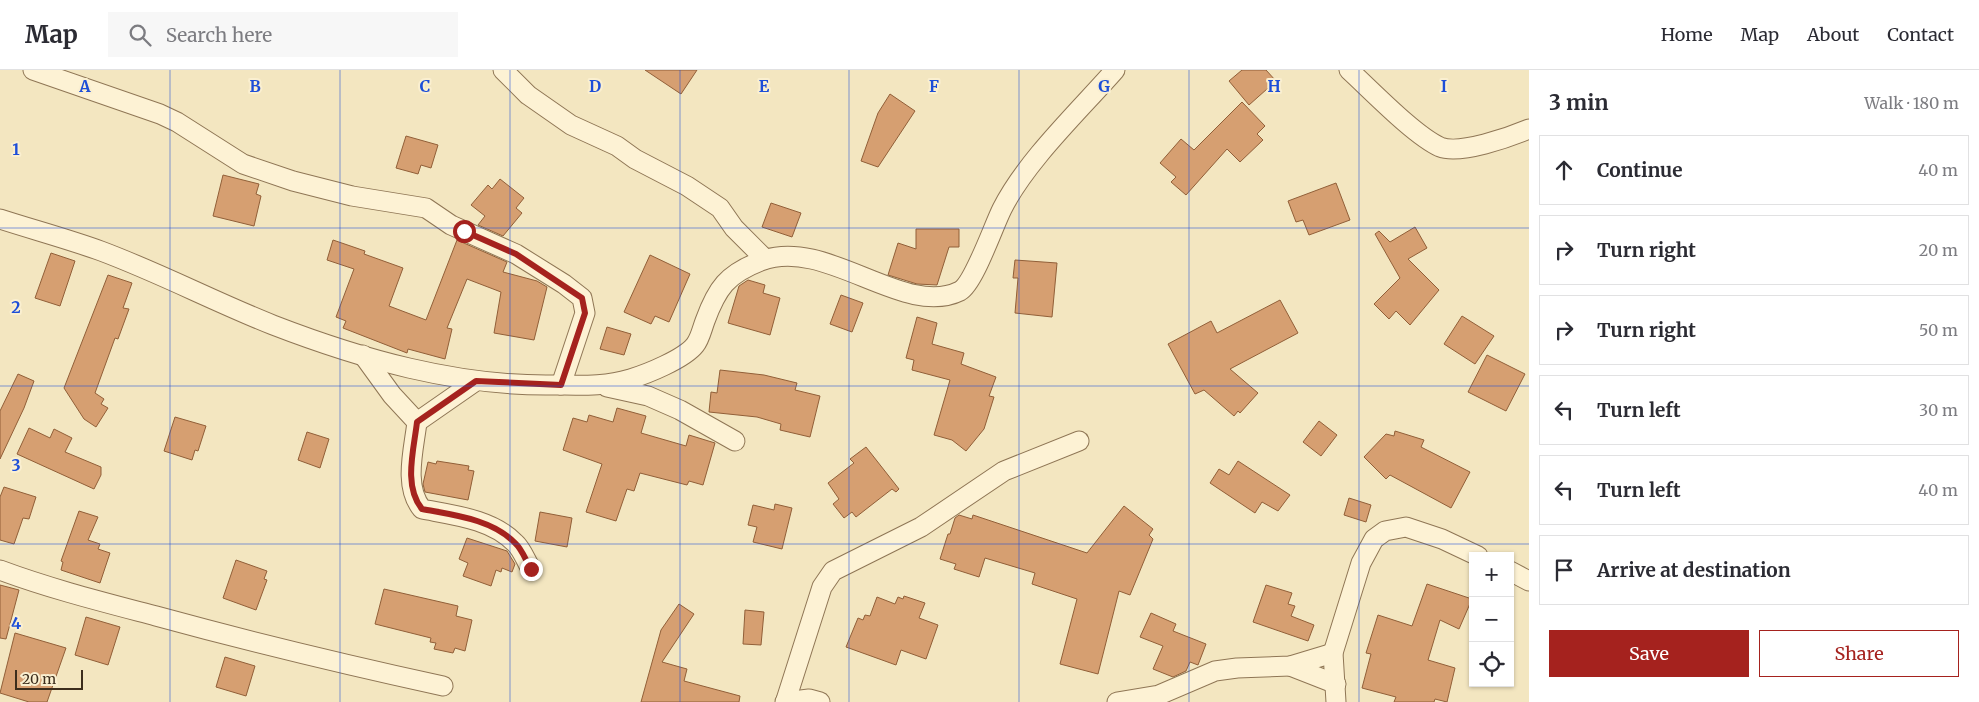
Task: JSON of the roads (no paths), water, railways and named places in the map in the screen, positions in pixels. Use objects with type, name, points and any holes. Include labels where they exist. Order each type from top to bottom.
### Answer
[{"type":"street","points":[[33,70],[160,114],[177,122],[243,164],[293,182],[426,208],[451,225],[516,254],[582,298],[585,313],[561,385]]},
{"type":"street","points":[[503,70],[528,95],[571,125],[617,146],[720,208],[734,228],[765,259]]},
{"type":"street","points":[[0,219],[102,252],[272,324],[363,355],[407,367],[476,381],[598,385],[630,379],[683,356],[696,344],[716,293],[739,271],[765,259],[790,255],[810,258],[904,292],[941,295],[960,290],[972,279],[993,228],[1012,190],[1040,155],[1115,70]]},
{"type":"street","points":[[1349,70],[1416,130],[1441,147],[1461,149],[1529,129]]},
{"type":"street","points":[[363,355],[392,395],[417,422]]},
{"type":"street","points":[[476,381],[417,422],[411,470],[413,494],[422,509],[461,516],[502,531],[517,544],[531,569]]},
{"type":"street","points":[[598,385],[648,396],[680,410],[735,441]]},
{"type":"street","points":[[820,702],[809,699],[786,701],[822,587],[833,571],[921,527],[1004,471],[1079,441]]},
{"type":"street","points":[[1336,693],[1334,653],[1361,563],[1374,539],[1385,531],[1406,527],[1469,552]]},
{"type":"street","points":[[0,570],[39,584],[197,628],[338,663],[443,686]]},
{"type":"street","points":[[1514,573],[1529,580]]},
{"type":"street","points":[[1117,702],[1159,695],[1214,671],[1290,666],[1334,653]]},
{"type":"street","points":[[1290,666],[1336,693]]}]
